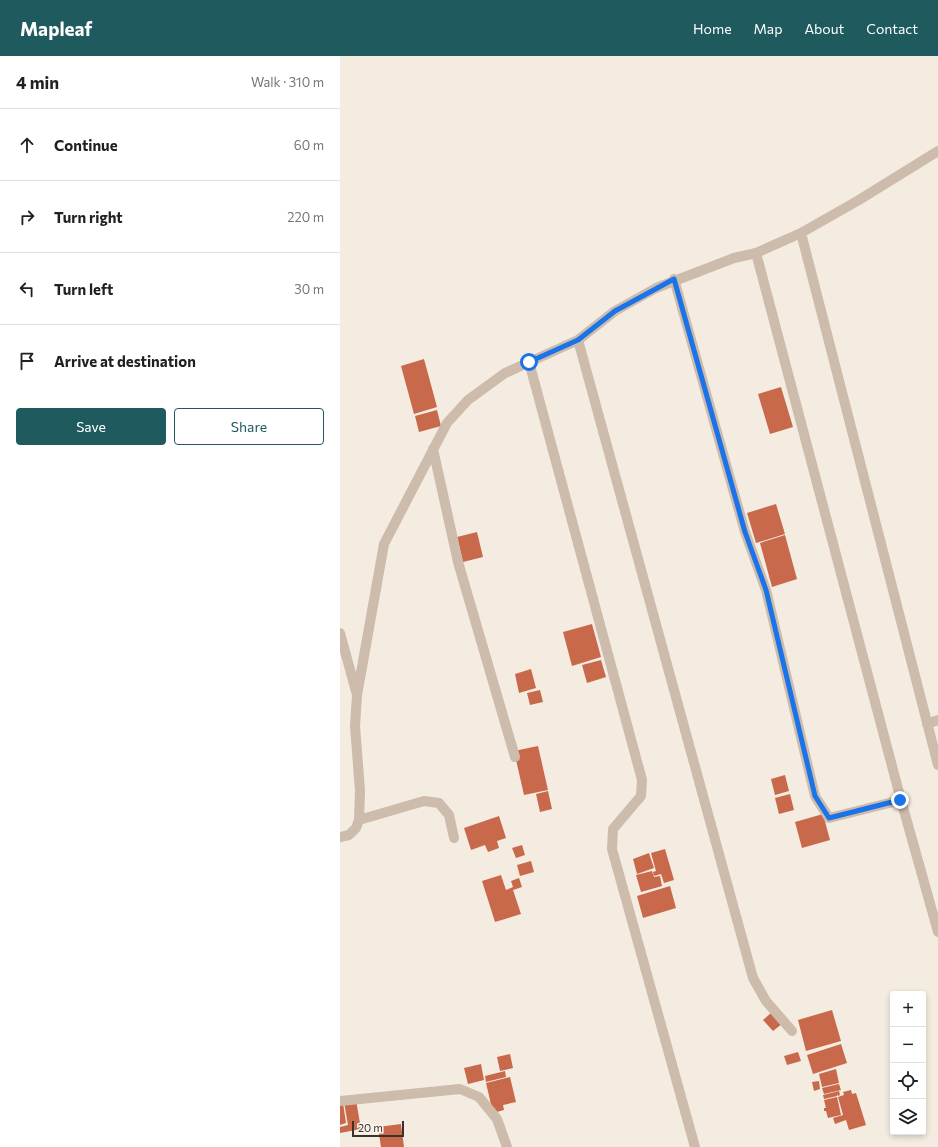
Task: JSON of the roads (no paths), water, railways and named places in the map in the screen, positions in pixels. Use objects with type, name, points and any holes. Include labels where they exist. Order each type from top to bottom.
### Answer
[{"type":"street","points":[[340,837],[349,834],[356,828],[359,820],[360,791],[355,726],[358,695],[384,544],[447,423],[468,400],[506,373],[578,340],[615,311],[674,279],[734,258],[756,253],[800,233],[859,200],[938,151]]},
{"type":"street","points":[[800,233],[938,765]]},
{"type":"street","points":[[756,253],[900,800],[938,932]]},
{"type":"street","points":[[674,279],[745,532],[766,590],[815,796],[829,818],[900,800]]},
{"type":"street","points":[[578,340],[753,978],[766,1002],[792,1031]]},
{"type":"street","points":[[529,362],[642,780],[641,796],[613,829],[612,849],[695,1147]]},
{"type":"street","points":[[433,449],[458,562],[515,757]]},
{"type":"street","points":[[340,633],[358,695]]},
{"type":"street","points":[[927,724],[938,720]]},
{"type":"street","points":[[359,820],[424,801],[440,803],[449,815],[454,838]]},
{"type":"street","points":[[340,1100],[460,1089],[479,1097],[497,1119],[507,1147]]}]
